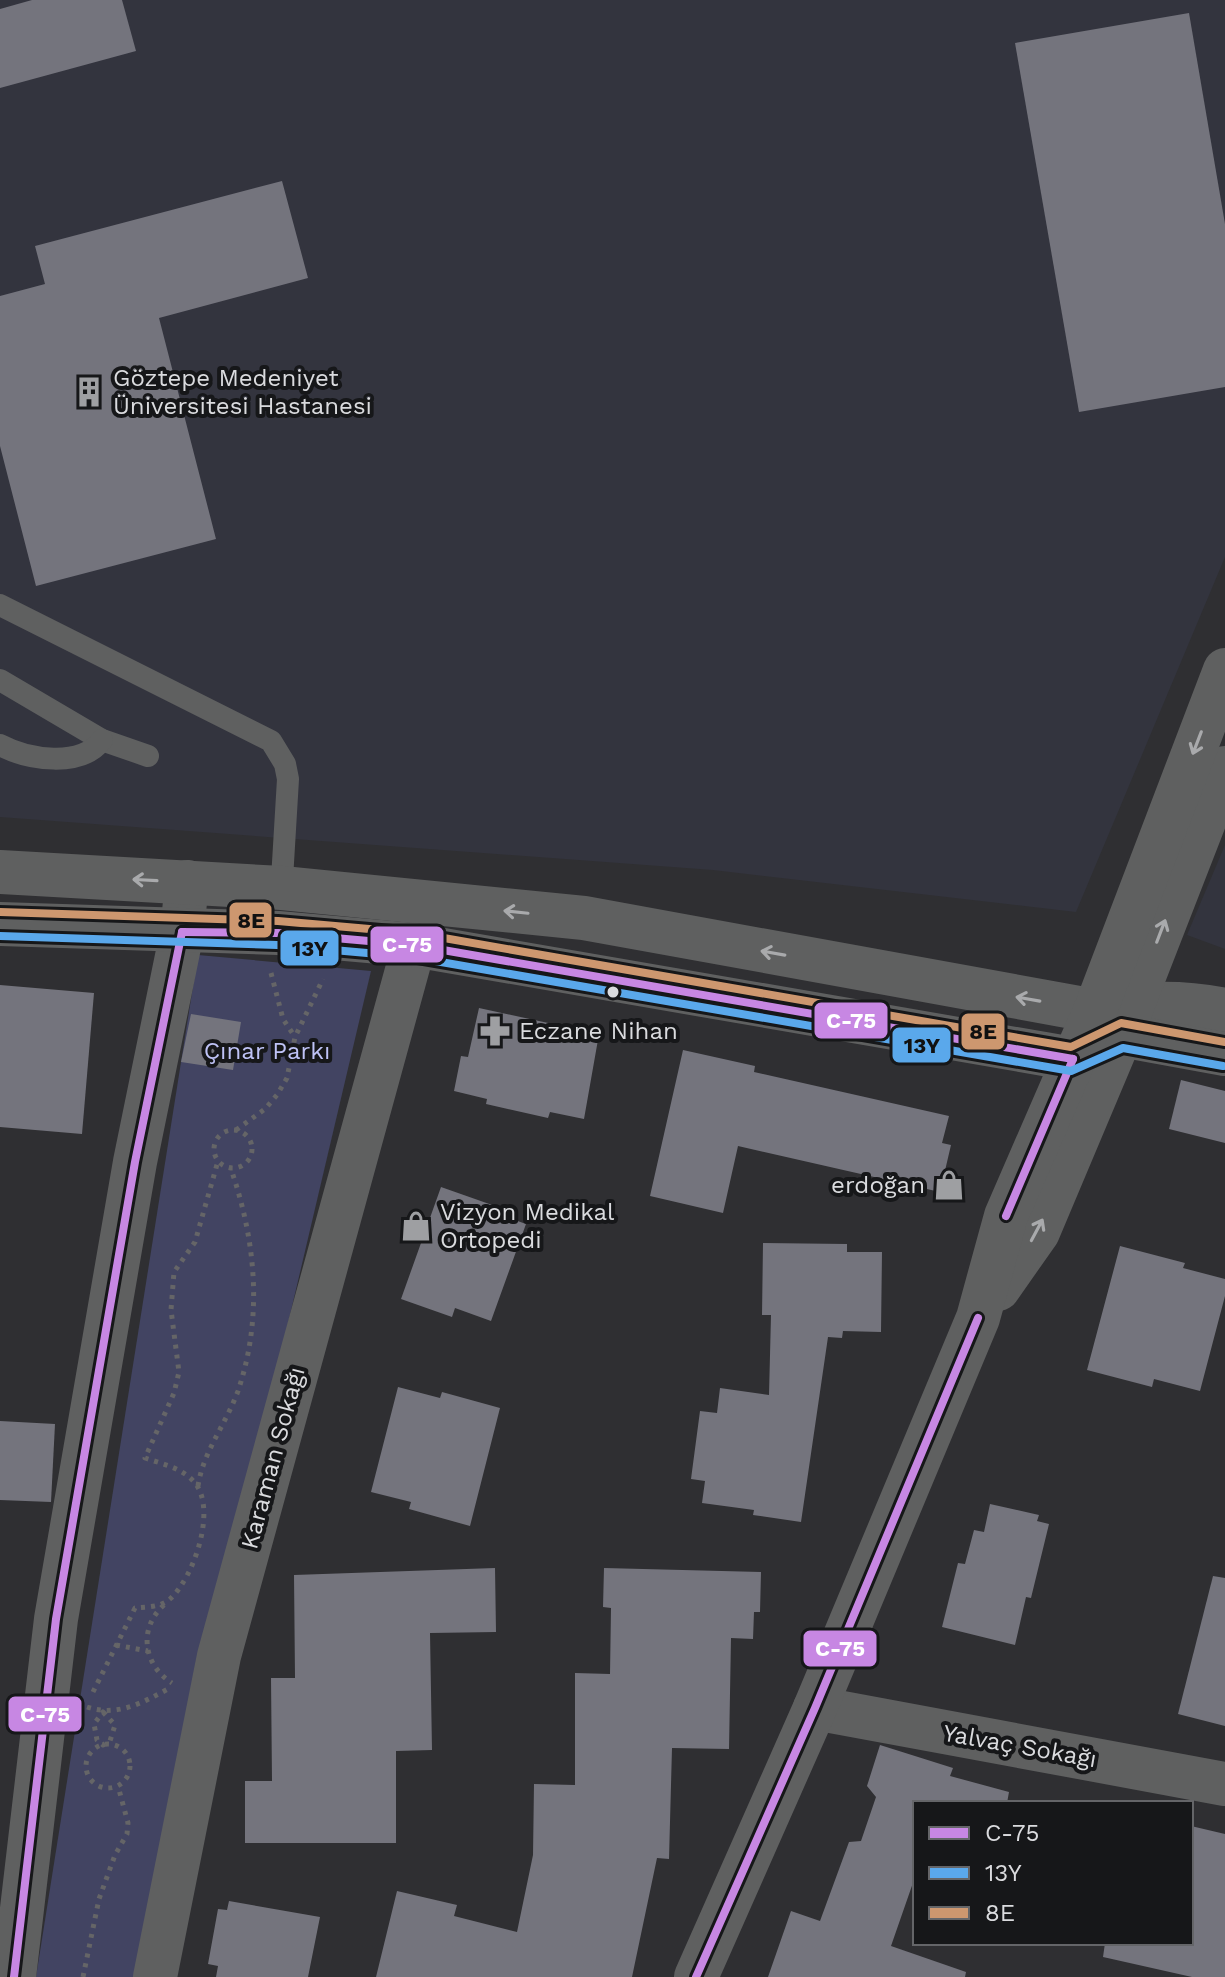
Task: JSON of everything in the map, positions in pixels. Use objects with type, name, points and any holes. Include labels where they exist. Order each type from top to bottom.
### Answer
[{"type":"street","points":[[978,1318],[1038,1232],[1116,1016],[1225,670]]},
{"type":"street","points":[[696,1977],[815,1708],[978,1318],[1006,1216],[1073,1059],[1116,1016],[1225,768]]},
{"type":"street","points":[[0,872],[282,888],[584,918],[1116,1016],[1225,1054]]},
{"type":"street","points":[[14,1977],[67,1702],[56,1619],[135,1162],[182,932],[187,882]]},
{"type":"street","points":[[0,924],[278,933],[414,945],[1073,1059]]},
{"type":"street","name":"Karaman Sokağı","points":[[155,1977],[219,1656],[414,945]]},
{"type":"street","points":[[1116,1016],[1173,1003],[1225,1010]]},
{"type":"street","name":"Yalvaç Sokağı","points":[[815,1708],[1225,1784]]},
{"type":"lane","points":[[0,605],[271,741],[285,764],[288,779],[278,933]]},
{"type":"lane","points":[[0,680],[102,740],[148,756]]},
{"type":"lane","points":[[0,745],[73,759],[92,751],[102,740]]},
{"type":"path","points":[[278,933],[271,974],[283,1019],[295,1037]]},
{"type":"path","points":[[168,1601],[135,1608],[116,1645],[67,1702],[103,1712],[140,1704],[175,1685],[155,1668],[148,1651],[149,1625],[178,1590],[201,1539],[205,1512],[197,1487],[184,1473],[145,1458],[174,1393],[179,1372],[171,1310],[174,1272],[195,1242],[218,1161],[214,1146],[218,1137],[236,1130],[258,1115],[277,1095],[287,1078],[295,1037],[325,974],[337,937]]},
{"type":"path","points":[[218,1161],[231,1169],[243,1167],[253,1150],[251,1141],[236,1130]]},
{"type":"path","points":[[197,1487],[202,1465],[237,1392],[253,1319],[252,1243],[231,1169]]},
{"type":"path","points":[[116,1645],[148,1651]]},
{"type":"path","points":[[103,1712],[94,1724],[97,1740],[103,1745],[119,1748],[130,1759],[129,1781],[118,1786],[101,1786],[86,1773],[84,1762],[88,1754],[103,1745],[110,1741],[115,1725],[103,1712]]},
{"type":"path","points":[[83,1977],[99,1899],[115,1855],[127,1834],[128,1823],[118,1786]]},
{"type":"shaded area","points":[[0,0],[1225,0],[1225,557],[1076,912],[713,870],[0,817]]},
{"type":"shaded area","points":[[1225,845],[1225,949],[1187,935]]},
{"type":"green space","name":"Çınar Parkı","points":[[198,955],[371,971],[134,1977],[36,1977]]},
{"type":"building","points":[[32,0],[122,0],[136,51],[0,88],[0,9]]},
{"type":"building","points":[[1189,13],[1225,224],[1225,387],[1079,412],[1015,43]]},
{"type":"building","name":"Göztepe Medeniyet Üniversitesi Hastanesi","points":[[282,181],[308,278],[159,318],[216,539],[36,586],[0,446],[0,296],[45,284],[35,246]]},
{"type":"building","points":[[0,985],[94,993],[82,1134],[0,1127]]},
{"type":"building","points":[[479,1008],[599,1034],[584,1119],[550,1112],[548,1118],[486,1104],[487,1099],[454,1091],[461,1056],[468,1057]]},
{"type":"building","points":[[191,1014],[241,1022],[233,1070],[181,1062]]},
{"type":"building","points":[[683,1050],[755,1066],[754,1072],[949,1116],[942,1143],[951,1145],[940,1192],[738,1146],[723,1213],[650,1196]]},
{"type":"building","points":[[1181,1080],[1225,1091],[1225,1143],[1169,1129]]},
{"type":"building","points":[[441,1187],[495,1206],[493,1212],[526,1224],[491,1321],[455,1308],[452,1317],[401,1299]]},
{"type":"building","points":[[763,1243],[847,1244],[847,1252],[882,1252],[881,1332],[843,1331],[842,1338],[828,1337],[801,1522],[753,1515],[754,1510],[702,1503],[705,1481],[691,1479],[700,1411],[717,1413],[720,1388],[769,1395],[771,1315],[762,1315]]},
{"type":"building","points":[[1120,1246],[1185,1263],[1183,1268],[1225,1279],[1225,1296],[1200,1391],[1154,1379],[1152,1387],[1087,1370]]},
{"type":"building","points":[[398,1387],[440,1398],[442,1392],[500,1408],[470,1526],[409,1509],[411,1502],[371,1492]]},
{"type":"building","points":[[0,1421],[55,1424],[51,1502],[0,1500]]},
{"type":"building","points":[[990,1504],[1039,1515],[1037,1521],[1049,1524],[1031,1598],[1026,1597],[1015,1645],[942,1627],[958,1563],[965,1564],[974,1530],[984,1532]]},
{"type":"building","points":[[495,1568],[496,1632],[430,1633],[432,1750],[396,1751],[396,1843],[245,1843],[245,1781],[272,1781],[271,1678],[295,1678],[294,1575]]},
{"type":"building","points":[[604,1568],[761,1572],[760,1612],[754,1612],[753,1639],[731,1638],[729,1749],[672,1748],[669,1859],[657,1858],[632,1977],[376,1977],[397,1891],[457,1905],[454,1916],[517,1932],[533,1855],[534,1784],[575,1785],[575,1673],[610,1674],[611,1608],[603,1607]]},
{"type":"building","points":[[1213,1576],[1225,1578],[1225,1726],[1178,1714]]},
{"type":"building","points":[[880,1745],[953,1768],[950,1776],[1009,1792],[1007,1801],[913,1801],[913,1883],[891,1946],[966,1972],[965,1977],[768,1977],[791,1911],[820,1921],[849,1842],[861,1841],[876,1797],[867,1786]]},
{"type":"building","points":[[1193,1826],[1225,1834],[1225,1977],[1192,1977],[1103,1957],[1105,1945],[1193,1945]]},
{"type":"building","points":[[229,1901],[320,1917],[308,1977],[216,1977],[218,1966],[208,1964],[218,1909],[227,1910]]},
{"type":"transit line","name":"8E","points":[[0,912],[278,921],[415,933],[1071,1047],[1121,1023],[1225,1042]]},
{"type":"transit line","name":"C-75","points":[[182,932],[278,933],[414,945],[1073,1059]]},
{"type":"transit line","name":"C-75","points":[[14,1977],[56,1619],[135,1162],[182,932]]},
{"type":"transit line","name":"13Y","points":[[0,936],[277,945],[412,957],[1071,1071],[1123,1048],[1223,1066]]},
{"type":"transit line","name":"C-75","points":[[1006,1216],[1073,1059]]},
{"type":"transit line","name":"C-75","points":[[696,1977],[815,1708],[978,1318]]},
{"type":"place","name":"Göztepe Medeniyet Üniversitesi Hastanesi","points":[[89,392]]},
{"type":"place","name":"Eczane Nihan","points":[[495,1031]]},
{"type":"place","name":"erdoğan","points":[[949,1185]]},
{"type":"place","name":"Vizyon Medikal Ortopedi","points":[[416,1226]]}]
